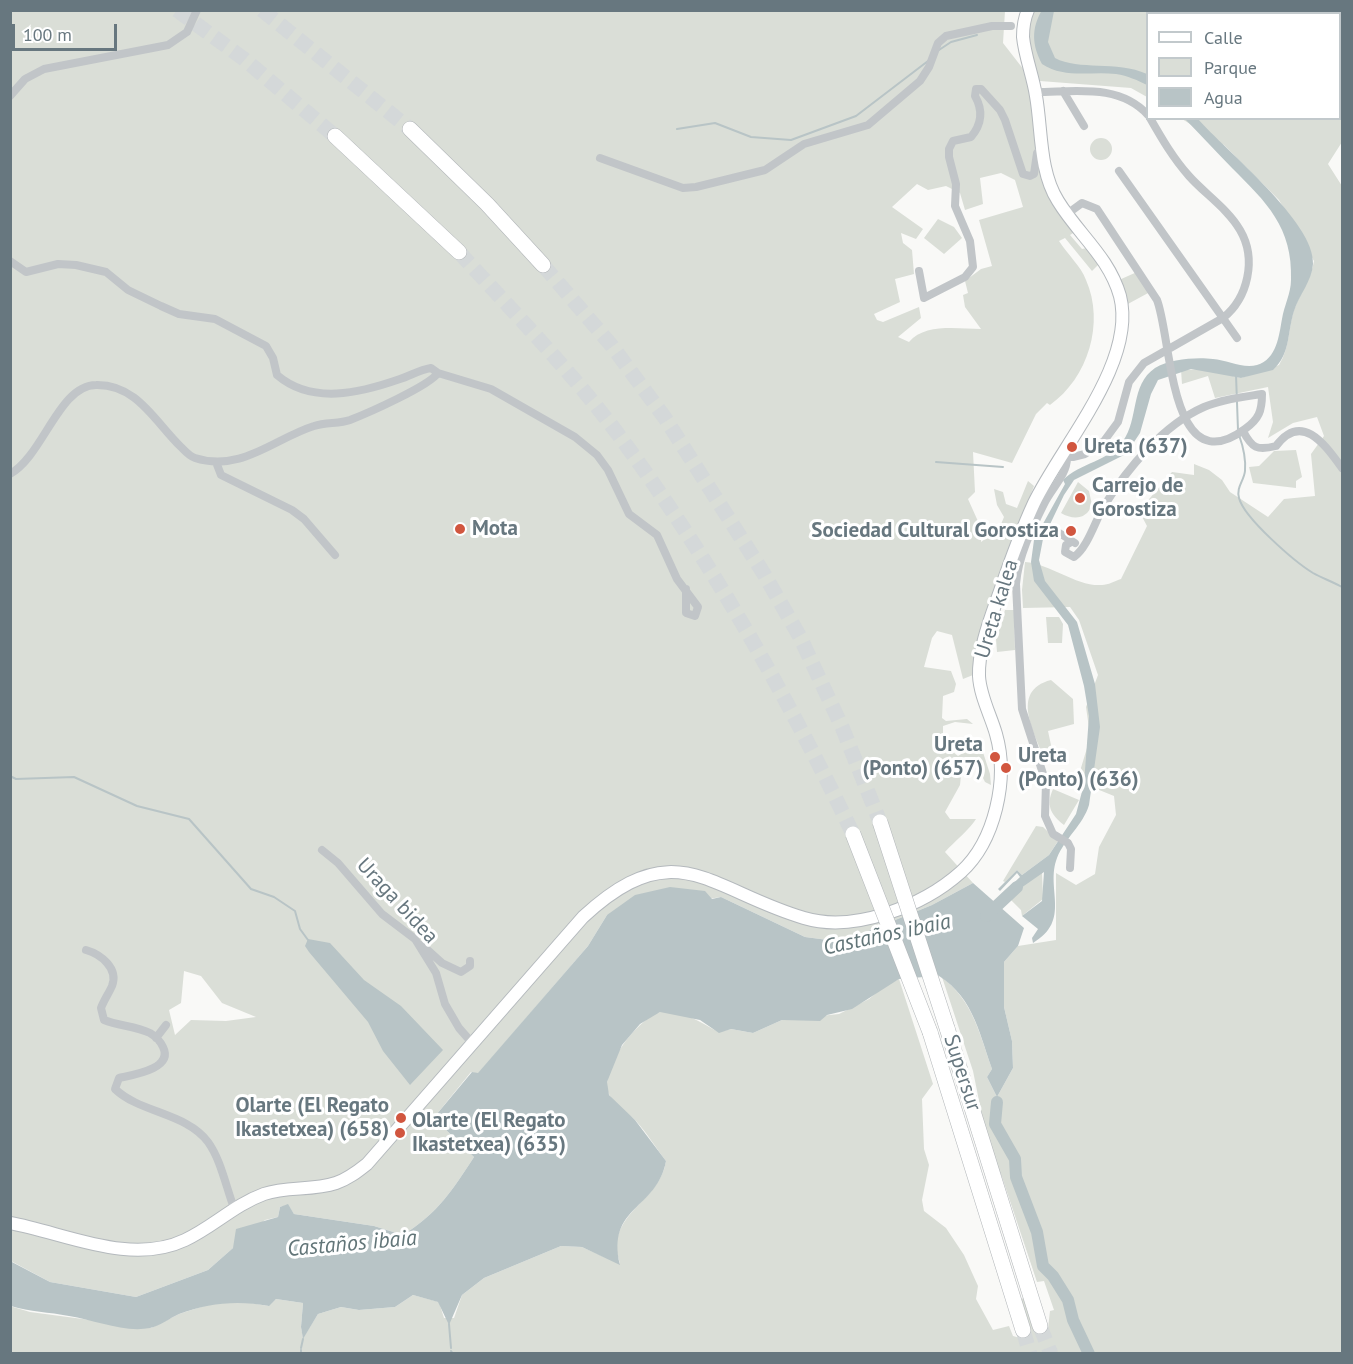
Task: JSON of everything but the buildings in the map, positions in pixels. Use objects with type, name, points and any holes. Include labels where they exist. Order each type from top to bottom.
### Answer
[{"type":"highway","points":[[410,129],[487,204],[543,265]]},
{"type":"highway","points":[[335,136],[459,252]]},
{"type":"highway","name":"Supersur","points":[[880,822],[1040,1326]]},
{"type":"highway","name":"Supersur","points":[[853,834],[930,1032],[1023,1330]]},
{"type":"street","points":[[10,96],[25,79],[44,69],[168,45],[187,32],[197,10]]},
{"type":"street","name":"Ureta kalea","points":[[10,1223],[128,1250],[149,1250],[183,1241],[203,1231],[234,1208],[272,1192],[327,1185],[348,1178],[367,1164],[583,917],[605,897],[635,880],[669,873],[704,876],[804,918],[840,922],[865,918],[901,907],[934,891],[963,870],[982,845],[992,822],[1000,773],[996,736],[979,679],[986,638],[1000,590],[1035,502],[1064,457],[1117,352],[1123,327],[1123,312],[1114,279],[1104,259],[1067,213],[1050,186],[1036,92],[1024,48],[1023,32],[1028,10]]},
{"type":"street","points":[[600,158],[683,188],[696,187],[765,170],[804,144],[868,125],[880,117],[920,81],[929,67],[938,43],[946,36],[992,26],[1011,26]]},
{"type":"street","points":[[919,271],[924,298],[965,278],[973,267],[970,241],[955,206],[956,184],[949,149],[953,141],[971,137],[980,122],[979,104],[975,96],[976,89],[981,89],[1000,110],[1020,168],[1026,176],[1034,174],[1037,153],[1043,146]]},
{"type":"street","points":[[1036,92],[1119,94],[1136,104],[1146,114]]},
{"type":"street","points":[[1063,92],[1084,126]]},
{"type":"street","points":[[1064,457],[1085,454],[1104,441],[1118,422],[1125,391],[1144,363],[1223,318],[1242,298],[1248,275],[1246,247],[1241,230],[1178,163],[1151,120]]},
{"type":"street","points":[[1119,171],[1238,338]]},
{"type":"street","points":[[1067,213],[1082,203],[1092,206],[1101,214],[1157,300],[1162,313],[1176,394],[1184,419],[1199,437],[1222,441],[1243,431],[1261,414],[1262,394],[1203,407],[1184,419],[1150,448],[1104,506],[1074,557],[1066,555],[1065,547],[1071,542]]},
{"type":"street","points":[[10,261],[26,272],[58,264],[91,268],[105,272],[128,290],[179,314],[215,319],[266,346],[273,358],[277,375],[301,391],[329,395],[403,378],[415,371],[431,369],[491,389],[575,437],[597,455],[608,470],[629,514],[657,535],[677,579],[686,589]]},
{"type":"street","points":[[10,474],[34,453],[74,393],[96,384],[137,397],[192,458],[216,462],[233,460],[260,452],[316,425],[350,420],[432,381],[438,373]]},
{"type":"street","points":[[1243,431],[1252,447],[1257,450],[1276,446],[1285,434],[1293,430],[1309,433],[1322,442],[1342,468]]},
{"type":"street","name":"Ureta kalea","points":[[1064,457],[1067,466],[1044,502],[1019,565],[1016,584],[1022,709],[1046,783],[1045,816],[1053,834],[1068,843],[1072,855],[1070,868]]},
{"type":"street","points":[[216,462],[221,475],[298,514],[335,555]]},
{"type":"street","points":[[1053,529],[1078,545],[1080,550]]},
{"type":"street","name":"Uraga bidea","points":[[322,850],[338,863],[382,914],[415,939],[436,973],[445,1004],[459,1028],[473,1044]]},
{"type":"street","points":[[415,939],[453,969],[465,972],[470,966],[470,961]]},
{"type":"street","points":[[86,950],[104,957],[111,972],[113,983],[100,1008],[104,1020],[151,1033],[165,1052],[163,1060],[153,1068],[118,1078],[115,1089],[186,1125],[207,1140],[215,1152],[234,1208]]},
{"type":"street","points":[[156,1038],[165,1025]]},
{"type":"green space","points":[[11,11],[1005,11],[1003,43],[1024,70],[1018,31],[1021,11],[1342,11],[1342,142],[1328,164],[1342,186],[1342,1353],[11,1354],[10,1306],[30,1312],[151,1328],[179,1314],[207,1305],[240,1301],[268,1306],[276,1299],[303,1303],[301,1327],[303,1338],[318,1314],[341,1307],[359,1310],[395,1307],[413,1295],[439,1302],[444,1318],[454,1318],[462,1295],[484,1278],[561,1246],[582,1247],[620,1264],[616,1246],[619,1233],[624,1222],[656,1185],[666,1161],[636,1121],[612,1100],[607,1086],[614,1061],[630,1035],[651,1017],[667,1011],[691,1017],[719,1032],[731,1029],[753,1033],[782,1020],[839,1014],[869,999],[883,987],[899,979],[933,1084],[922,1099],[924,1149],[929,1165],[922,1200],[924,1211],[946,1228],[964,1255],[978,1286],[976,1299],[993,1330],[1009,1326],[1013,1336],[1020,1338],[1029,1331],[1020,1299],[1025,1298],[1037,1330],[1048,1328],[1050,1311],[1054,1310],[1044,1281],[1037,1282],[1002,1177],[989,1150],[973,1071],[942,977],[961,997],[974,1019],[992,1069],[987,1077],[997,1097],[1013,1068],[1012,1041],[1004,1007],[1004,962],[1018,946],[1056,940],[1056,873],[1076,885],[1095,874],[1099,847],[1116,815],[1114,796],[1077,781],[1087,748],[1089,728],[1086,707],[1098,675],[1079,620],[1070,607],[1023,608],[1025,562],[1093,585],[1104,585],[1121,579],[1147,526],[1139,511],[1172,472],[1194,475],[1194,464],[1209,470],[1222,480],[1230,492],[1268,517],[1284,499],[1315,496],[1311,454],[1324,436],[1317,417],[1293,423],[1268,438],[1273,422],[1268,387],[1215,398],[1208,376],[1182,384],[1181,370],[1203,369],[1241,378],[1279,365],[1287,345],[1294,310],[1314,261],[1279,200],[1224,145],[1184,120],[1341,120],[1341,12],[1146,12],[1146,96],[1131,88],[1040,81],[1048,158],[1060,192],[1081,228],[1070,235],[1082,249],[1087,248],[1100,263],[1092,271],[1065,238],[1059,241],[1084,275],[1091,297],[1094,314],[1093,331],[1083,365],[1063,394],[1050,405],[1047,403],[1036,414],[1012,463],[973,452],[975,492],[968,499],[981,528],[981,542],[999,529],[1004,517],[997,505],[994,489],[1003,492],[1006,504],[1017,508],[1028,481],[1034,486],[980,631],[973,675],[963,679],[952,635],[937,631],[932,638],[924,667],[951,671],[956,684],[954,692],[943,696],[942,718],[946,721],[967,719],[973,724],[955,722],[943,726],[943,744],[958,756],[980,743],[990,774],[991,785],[985,782],[974,760],[962,766],[960,785],[945,812],[950,819],[976,819],[945,852],[973,883],[932,905],[861,934],[828,940],[805,937],[721,897],[607,915],[588,946],[478,1074],[471,1072],[436,1115],[443,1127],[474,1157],[435,1209],[403,1235],[374,1226],[294,1214],[288,1205],[280,1207],[278,1217],[265,1220],[208,1270],[136,1297],[50,1282],[11,1261]],"holes":[[[1001,173],[1015,180],[1023,207],[979,220],[992,266],[981,269],[965,281],[968,293],[963,295],[965,307],[981,329],[942,328],[924,332],[909,342],[898,337],[921,318],[919,307],[883,322],[877,320],[874,314],[900,302],[895,279],[914,274],[912,250],[903,243],[901,233],[916,239],[923,229],[892,207],[917,184],[928,190],[946,186],[960,193],[965,210],[983,204],[980,178]],[[184,971],[201,976],[222,1003],[256,1017],[226,1021],[191,1020],[175,1035],[169,1010],[181,1003]]]},
{"type":"green space","points":[[1101,138],[1109,141],[1112,149],[1109,157],[1101,160],[1093,157],[1090,149],[1093,141]]},
{"type":"green space","points":[[938,219],[954,227],[962,238],[944,254],[924,238]]},
{"type":"green space","points":[[1137,272],[1150,292],[1126,305],[1119,280]]},
{"type":"green space","points":[[1296,450],[1302,477],[1296,481],[1296,488],[1253,483],[1249,467],[1259,466],[1274,451]]},
{"type":"green space","name":"Carrejo de Gorostiza","points":[[1078,482],[1089,491],[1092,505],[1086,514],[1074,518],[1061,513]]},
{"type":"green space","points":[[1005,610],[1014,610],[1015,650],[997,652],[996,639]]},
{"type":"green space","points":[[1046,617],[1059,617],[1063,624],[1062,643],[1048,643]]},
{"type":"green space","points":[[1051,680],[1073,699],[1074,724],[1048,731],[1054,759],[1045,761],[1031,726],[1028,703],[1031,693],[1038,685]]},
{"type":"green space","points":[[1053,789],[1079,800],[1064,825],[1055,817],[1051,809],[1050,800]]},
{"type":"green space","points":[[1036,826],[1043,827],[1058,841],[1049,855],[1022,875],[1017,870],[1005,882],[1003,881]]},
{"type":"green space","points":[[1042,871],[1043,899],[1022,916],[1021,910],[1008,897]]},
{"type":"water","points":[[1042,10],[1054,11],[1048,42],[1055,58],[1075,64],[1135,70],[1146,74],[1146,85],[1120,75],[1069,73],[1051,69],[1042,64],[1034,37],[1038,17]]},
{"type":"water","points":[[1186,120],[1199,120],[1267,188],[1300,228],[1310,247],[1312,270],[1294,311],[1283,357],[1273,370],[1241,378],[1191,369],[1158,380],[1151,394],[1140,433],[1126,454],[1074,480],[1064,495],[1043,539],[1039,560],[1045,581],[1077,622],[1095,684],[1100,727],[1089,805],[1083,819],[1057,858],[1054,870],[1055,914],[1052,924],[1045,934],[1033,943],[1032,938],[1038,929],[1022,916],[1042,901],[1044,872],[1008,897],[1003,893],[1020,877],[1017,873],[1000,891],[998,889],[1017,870],[1022,875],[1049,855],[1076,814],[1084,784],[1089,716],[1084,686],[1068,625],[1034,581],[1031,562],[1034,540],[1065,484],[1063,480],[1110,453],[1123,441],[1131,423],[1142,383],[1155,368],[1183,359],[1199,358],[1252,366],[1264,362],[1273,352],[1290,290],[1290,261],[1282,230],[1256,192]]},
{"type":"water","name":"Castaños ibaia","points":[[973,883],[1024,928],[1018,946],[1004,962],[1004,1007],[1012,1041],[1013,1068],[997,1097],[987,1077],[992,1069],[972,1013],[956,990],[932,972],[924,977],[899,979],[852,1009],[827,1015],[820,1021],[782,1020],[753,1033],[731,1029],[719,1033],[700,1020],[660,1012],[640,1024],[622,1045],[607,1082],[609,1095],[635,1120],[666,1161],[661,1177],[653,1190],[634,1209],[620,1231],[618,1246],[620,1265],[582,1247],[561,1246],[484,1278],[462,1295],[449,1325],[438,1302],[413,1295],[395,1307],[359,1310],[341,1307],[318,1314],[303,1339],[301,1327],[303,1303],[276,1299],[269,1306],[234,1303],[201,1307],[179,1314],[154,1327],[140,1329],[11,1306],[10,1261],[50,1282],[136,1297],[208,1270],[233,1248],[236,1229],[278,1217],[280,1207],[288,1204],[294,1214],[374,1226],[403,1235],[435,1209],[474,1157],[443,1127],[436,1115],[472,1072],[478,1073],[588,946],[607,915],[635,895],[670,887],[705,891],[712,899],[721,897],[805,937],[828,940],[861,934],[932,905]]},
{"type":"water","points":[[308,939],[330,943],[364,980],[401,1006],[443,1050],[410,1085],[383,1051],[368,1022],[309,952],[305,946]]},
{"type":"waterway","points":[[939,50],[951,42],[977,35]]},
{"type":"waterway","points":[[677,129],[715,123],[751,137],[791,140],[856,116],[928,61]]},
{"type":"waterway","points":[[1236,375],[1238,430]]},
{"type":"waterway","points":[[1239,435],[1245,462],[1245,471],[1238,494],[1243,507],[1260,528],[1295,559],[1313,573],[1342,587]]},
{"type":"waterway","points":[[936,462],[1003,467]]},
{"type":"waterway","points":[[10,776],[16,779],[74,777],[137,806],[189,819],[251,889],[274,897],[295,911],[300,929],[308,940]]},
{"type":"waterway","points":[[986,916],[1017,887]]},
{"type":"waterway","points":[[997,1102],[995,1124],[1015,1159],[1016,1177],[1037,1232],[1043,1266],[1053,1276],[1068,1300],[1073,1320],[1089,1354]]},
{"type":"waterway","points":[[449,1324],[451,1348]]},
{"type":"waterway","points":[[301,1348],[303,1339]]},
{"type":"tunnel","points":[[177,10],[244,59],[335,136]]},
{"type":"tunnel","points":[[262,10],[410,129]]},
{"type":"tunnel","points":[[459,252],[587,395],[659,491],[720,586],[776,683],[853,834]]},
{"type":"tunnel","points":[[543,265],[612,346],[665,418],[764,574],[800,637],[842,727],[880,822]]},
{"type":"tunnel","points":[[1040,1326],[1051,1354]]},
{"type":"tunnel","points":[[1023,1330],[1030,1354]]},
{"type":"place","name":"Ureta (637)","points":[[1072,447]]},
{"type":"place","name":"Carrejo de Gorostiza","points":[[1080,498]]},
{"type":"place","name":"Mota","points":[[460,529]]},
{"type":"place","name":"Sociedad Cultural Gorostiza","points":[[1071,531]]},
{"type":"place","name":"Ureta (Ponto) (657)","points":[[995,757]]},
{"type":"place","name":"Ureta (Ponto) (636)","points":[[1006,768]]},
{"type":"place","name":"Olarte (El Regato Ikastetxea) (658)","points":[[401,1118]]},
{"type":"place","name":"Olarte (El Regato Ikastetxea) (635)","points":[[400,1133]]}]
